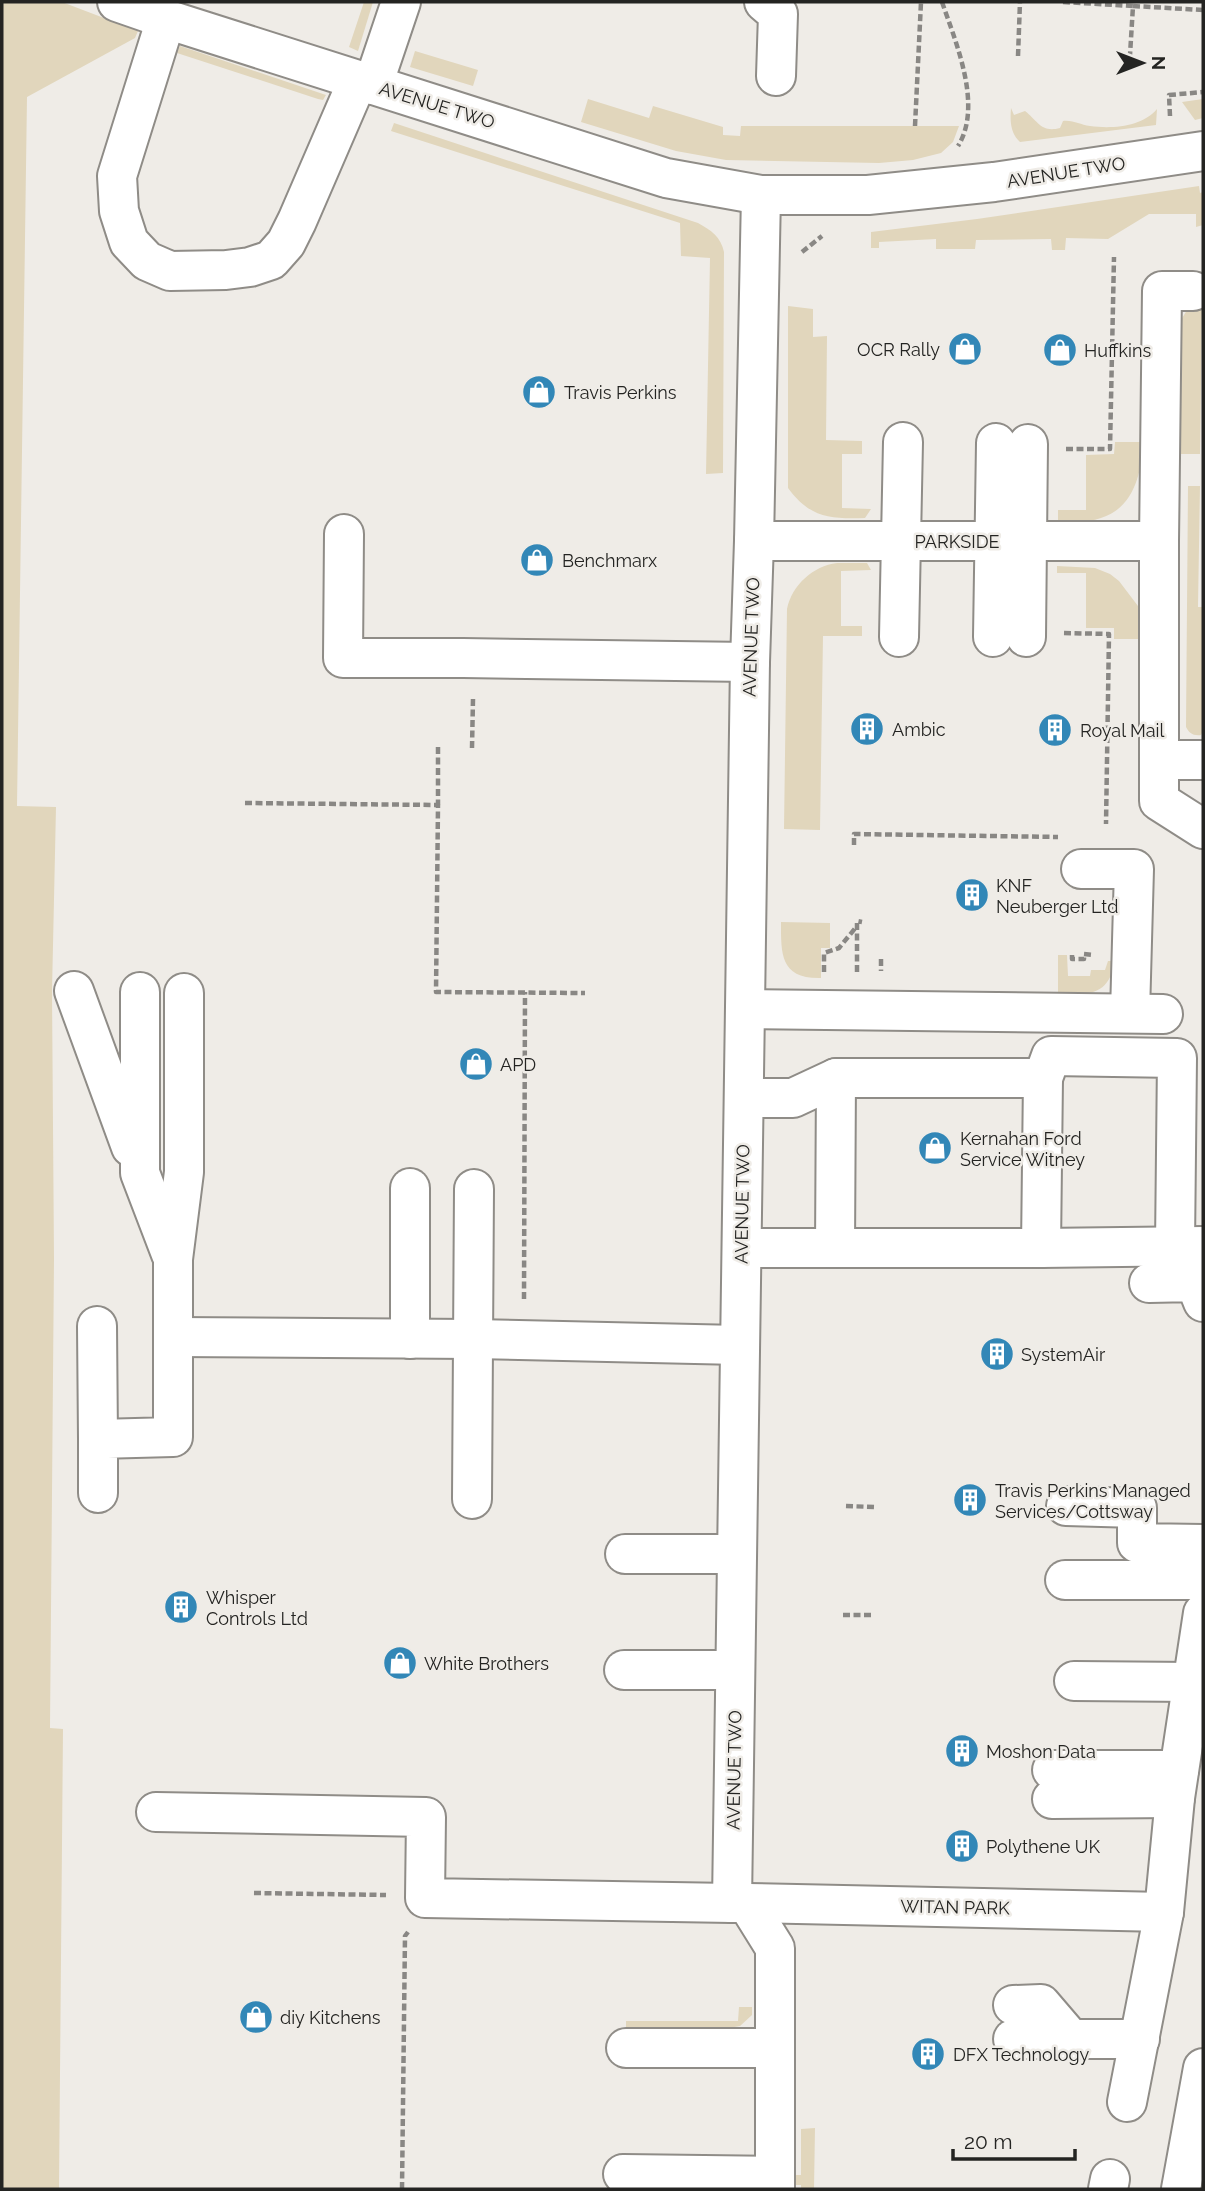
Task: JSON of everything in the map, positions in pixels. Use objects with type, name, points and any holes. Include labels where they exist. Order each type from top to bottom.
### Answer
[{"type":"street","name":"AVENUE TWO","points":[[117,2],[182,15],[365,82],[666,178],[761,195],[868,195],[994,182],[1203,151]]},
{"type":"street","points":[[182,15],[117,176],[119,211],[130,242],[146,261],[170,271],[226,270],[250,267],[271,260],[286,243],[401,2]]},
{"type":"street","points":[[764,2],[778,15],[776,76]]},
{"type":"street","name":"AVENUE TWO","points":[[739,1903],[735,1671],[750,662],[761,195]]},
{"type":"street","points":[[1193,291],[1162,291],[1159,801],[1203,829]]},
{"type":"street","points":[[899,636],[903,442]]},
{"type":"street","points":[[1027,445],[1011,541],[1027,636]]},
{"type":"street","points":[[344,534],[343,658],[750,662]]},
{"type":"street","name":"PARKSIDE","points":[[754,541],[1159,541]]},
{"type":"street","points":[[1160,760],[1203,761]]},
{"type":"street","points":[[745,1009],[1147,1014],[1134,869],[1072,853]]},
{"type":"street","points":[[74,991],[173,1259]]},
{"type":"street","points":[[140,992],[140,1172]]},
{"type":"street","points":[[98,1439],[173,1437],[173,1259],[184,1172],[184,993]]},
{"type":"street","points":[[741,1248],[1041,1248],[1189,1245],[1177,1058],[1051,1056],[1043,1078],[1041,1248]]},
{"type":"street","points":[[744,1098],[793,1098],[836,1078],[1043,1078]]},
{"type":"street","points":[[835,1248],[836,1078]]},
{"type":"street","points":[[410,1188],[410,1339]]},
{"type":"street","points":[[472,1499],[474,1189]]},
{"type":"street","points":[[1149,1295],[1195,1282],[1203,1305]]},
{"type":"street","points":[[97,1326],[98,1493]]},
{"type":"street","points":[[174,1337],[474,1339],[740,1345]]},
{"type":"street","points":[[1066,1507],[1137,1508],[1137,1542],[1203,1544]]},
{"type":"street","points":[[625,1554],[737,1553]]},
{"type":"street","points":[[1065,1580],[1203,1580]]},
{"type":"street","points":[[1127,2102],[1164,1912],[1177,1784],[1203,1612]]},
{"type":"street","points":[[624,1671],[735,1671]]},
{"type":"street","points":[[1074,1681],[1193,1682]]},
{"type":"street","points":[[1052,1785],[1177,1784]]},
{"type":"street","points":[[156,1812],[426,1817],[430,1891]]},
{"type":"street","name":"WITAN PARK","points":[[430,1891],[739,1903],[1164,1912]]},
{"type":"street","points":[[623,2174],[775,2183],[775,1948],[739,1903]]},
{"type":"street","points":[[1013,2022],[1071,2039],[1140,2039]]},
{"type":"street","points":[[626,2048],[775,2048]]},
{"type":"street","points":[[1181,2189],[1203,2068]]},
{"type":"path","points":[[915,126],[921,2]]},
{"type":"path","points":[[942,2],[960,56],[967,88],[966,130],[952,153]]},
{"type":"path","points":[[1018,55],[1020,2]]},
{"type":"path","points":[[1063,2],[1203,10]]},
{"type":"path","points":[[1129,55],[1133,6]]},
{"type":"path","points":[[1171,118],[1169,95],[1203,92]]},
{"type":"path","points":[[1027,445],[1110,449],[1114,257]]},
{"type":"path","points":[[1027,636],[1109,634],[1106,824]]},
{"type":"path","points":[[472,748],[473,696]]},
{"type":"path","points":[[438,747],[436,992],[585,993]]},
{"type":"path","points":[[245,803],[438,805]]},
{"type":"path","points":[[853,845],[853,834],[1072,853]]},
{"type":"path","points":[[858,979],[857,921],[862,922]]},
{"type":"path","points":[[881,959],[881,983]]},
{"type":"path","points":[[524,1304],[525,992]]},
{"type":"path","points":[[846,1507],[874,1507]]},
{"type":"path","points":[[843,1615],[873,1615]]},
{"type":"path","points":[[254,1893],[385,1895],[430,1891]]},
{"type":"path","points":[[402,2189],[405,1936],[430,1891]]},
{"type":"shaded area","points":[[2,2],[62,2],[138,31],[135,38],[27,97],[17,806],[56,807],[52,991],[54,1259],[50,1728],[63,1729],[59,2189],[2,2189]]},
{"type":"shaded area","points":[[364,2],[373,2],[358,51],[349,47]]},
{"type":"shaded area","points":[[180,46],[326,95],[323,100],[318,99],[177,53]]},
{"type":"shaded area","points":[[415,51],[478,70],[473,86],[410,67]]},
{"type":"shaded area","points":[[588,99],[649,118],[653,106],[723,127],[723,135],[740,136],[741,126],[959,126],[953,142],[941,153],[913,160],[879,163],[726,160],[676,151],[581,122]]},
{"type":"shaded area","points":[[1203,99],[1203,118],[1195,120],[1182,102]]},
{"type":"shaded area","points":[[1011,108],[1014,115],[1025,111],[1048,129],[1060,128],[1063,121],[1117,127],[1143,120],[1157,109],[1156,125],[1020,142],[1012,130]]},
{"type":"shaded area","points":[[394,123],[698,223],[715,234],[724,252],[723,473],[706,474],[710,258],[681,256],[680,223],[391,131]]},
{"type":"shaded area","points":[[1199,186],[1200,193],[1203,192],[1203,225],[1196,227],[1196,214],[1149,214],[1108,239],[1066,238],[1065,250],[1052,250],[1051,239],[976,240],[975,249],[936,249],[936,239],[879,242],[879,248],[871,248],[871,232]]},
{"type":"shaded area","points":[[1202,303],[1200,454],[1180,454],[1181,320],[1187,310]]},
{"type":"shaded area","points":[[788,306],[813,309],[813,337],[827,336],[826,440],[862,441],[862,454],[842,454],[842,508],[871,509],[865,518],[822,515],[804,505],[788,488]]},
{"type":"shaded area","points":[[1115,442],[1143,442],[1138,477],[1129,497],[1112,513],[1101,518],[1058,521],[1058,510],[1086,510],[1086,455],[1114,454]]},
{"type":"shaded area","points":[[1188,486],[1200,486],[1198,607],[1203,607],[1201,735],[1192,734],[1186,727]]},
{"type":"shaded area","points":[[837,563],[867,563],[871,570],[841,571],[841,626],[862,626],[862,636],[823,636],[820,830],[784,829],[787,609],[794,592],[805,578],[820,568]]},
{"type":"shaded area","points":[[1057,566],[1095,568],[1119,581],[1141,610],[1145,639],[1114,639],[1114,628],[1086,628],[1086,573],[1057,573]]},
{"type":"shaded area","points":[[781,922],[830,923],[830,948],[821,948],[821,978],[797,974],[790,969],[781,944]]},
{"type":"shaded area","points":[[1058,955],[1067,955],[1068,976],[1090,976],[1091,970],[1105,970],[1108,961],[1115,961],[1108,981],[1096,991],[1058,994]]},
{"type":"shaded area","points":[[739,2007],[752,2007],[752,2015],[740,2026],[729,2028],[626,2027],[626,2021],[738,2021]]},
{"type":"shaded area","points":[[815,2128],[814,2189],[801,2189],[801,2185],[794,2185],[794,2175],[801,2175],[801,2129]]},
{"type":"place","name":"OCR Rally","points":[[965,349]]},
{"type":"place","name":"Huffkins","points":[[1060,350]]},
{"type":"place","name":"Travis Perkins","points":[[539,392]]},
{"type":"place","name":"Benchmarx","points":[[537,560]]},
{"type":"place","name":"Ambic","points":[[867,729]]},
{"type":"place","name":"Royal Mail","points":[[1055,730]]},
{"type":"place","name":"KNF Neuberger Ltd","points":[[972,895]]},
{"type":"place","name":"APD","points":[[476,1064]]},
{"type":"place","name":"Kernahan Ford Service Witney","points":[[935,1148]]},
{"type":"place","name":"SystemAir","points":[[997,1354]]},
{"type":"place","name":"Travis Perkins Managed Services/Cottsway","points":[[970,1500]]},
{"type":"place","name":"Whisper Controls Ltd","points":[[181,1607]]},
{"type":"place","name":"White Brothers","points":[[400,1663]]},
{"type":"place","name":"Moshon Data","points":[[962,1751]]},
{"type":"place","name":"Polythene UK","points":[[962,1846]]},
{"type":"place","name":"diy Kitchens","points":[[256,2017]]},
{"type":"place","name":"DFX Technology","points":[[928,2054]]}]
